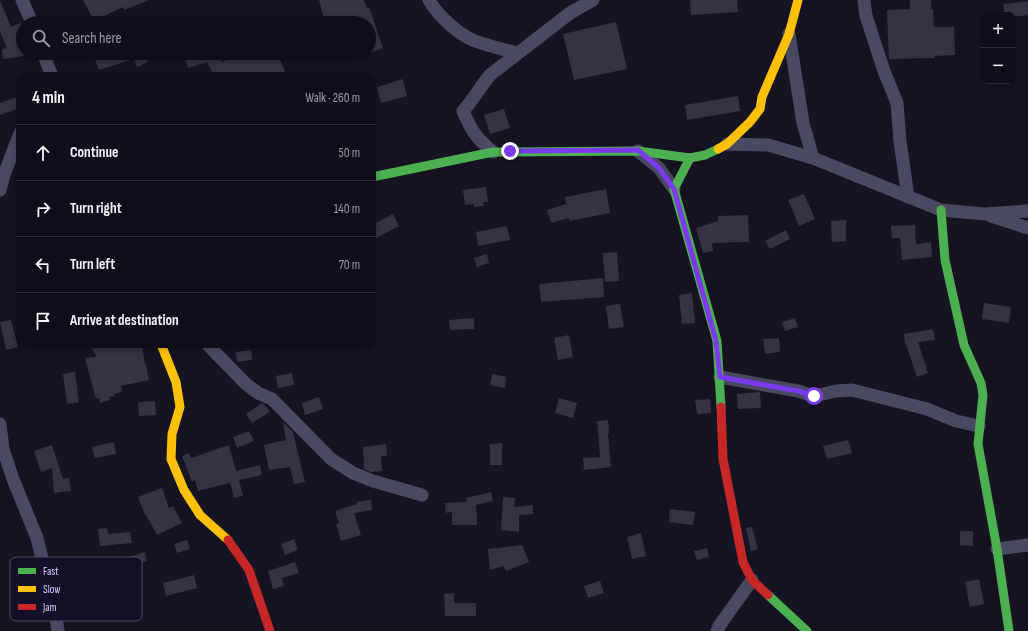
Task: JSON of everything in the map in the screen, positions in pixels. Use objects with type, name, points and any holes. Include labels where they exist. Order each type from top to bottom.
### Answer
[{"type":"street","points":[[22,0],[29,16]]},
{"type":"street","points":[[429,0],[433,8],[447,23],[473,41],[517,53]]},
{"type":"street","points":[[493,152],[480,141],[470,128],[463,111],[476,96],[480,87],[490,75],[570,13],[593,0]]},
{"type":"street","points":[[376,176],[493,152],[638,150],[690,158],[704,155],[727,144],[750,122],[760,109],[762,97],[789,34],[798,0]]},
{"type":"street","points":[[864,0],[868,24],[897,103],[900,141],[908,197]]},
{"type":"street","points":[[789,34],[803,123],[813,158]]},
{"type":"street","points":[[43,72],[45,60]]},
{"type":"street","points":[[46,60],[50,72]]},
{"type":"street","points":[[0,190],[16,144]]},
{"type":"street","points":[[727,144],[768,146],[813,158],[941,210],[985,214],[1028,211]]},
{"type":"street","points":[[638,150],[659,168],[674,189],[716,341],[720,377],[723,459],[743,562],[752,580],[807,631]]},
{"type":"street","points":[[674,189],[690,158]]},
{"type":"street","points":[[941,210],[945,260],[964,345],[981,383],[983,396],[978,426],[978,444],[997,548],[1009,631]]},
{"type":"street","points":[[985,214],[1028,228]]},
{"type":"street","points":[[162,348],[176,382],[180,407],[172,434],[171,459],[184,490],[200,515],[228,540],[249,570],[270,631]]},
{"type":"street","points":[[211,348],[246,384],[258,393],[272,399],[332,459],[360,476],[422,495]]},
{"type":"street","points":[[720,377],[798,391],[814,396],[852,390],[927,409],[956,421],[978,426]]},
{"type":"street","points":[[0,424],[3,449],[13,479],[37,538],[42,557]]},
{"type":"street","points":[[997,548],[1028,546]]},
{"type":"street","points":[[717,631],[752,580]]},
{"type":"street","points":[[57,621],[58,631]]},
{"type":"building","points":[[0,0],[11,27],[16,25],[16,57],[3,59],[2,49],[7,48],[0,32]]},
{"type":"building","points":[[83,0],[149,0],[124,10],[123,7],[104,16],[91,16]]},
{"type":"building","points":[[319,0],[364,0],[367,8],[369,7],[372,16],[323,16]]},
{"type":"building","points":[[690,0],[737,0],[738,12],[691,15]]},
{"type":"building","points":[[910,0],[931,0],[934,27],[954,27],[955,55],[935,56],[935,58],[889,59],[887,10],[910,9]]},
{"type":"building","points":[[1028,1],[1028,15],[1016,17],[1016,12],[1004,12],[1003,4]]},
{"type":"building","points":[[616,22],[627,69],[574,80],[563,34]]},
{"type":"building","points":[[376,28],[383,48],[376,50]]},
{"type":"building","points":[[95,60],[131,60],[99,70]]},
{"type":"building","points":[[134,60],[147,60],[148,62],[137,67]]},
{"type":"building","points":[[185,60],[221,60],[222,62],[226,60],[280,60],[285,72],[212,72],[207,62],[188,68]]},
{"type":"building","points":[[403,79],[407,96],[381,103],[377,87]]},
{"type":"building","points":[[738,96],[740,111],[687,120],[685,105]]},
{"type":"building","points":[[16,97],[16,109],[0,115],[0,103]]},
{"type":"building","points":[[504,109],[510,128],[490,134],[484,115]]},
{"type":"building","points":[[486,187],[488,202],[483,202],[484,206],[474,207],[474,204],[465,205],[463,190]]},
{"type":"building","points":[[606,189],[610,213],[569,221],[569,218],[551,223],[547,210],[566,204],[565,197]]},
{"type":"building","points":[[804,194],[815,219],[799,226],[788,200]]},
{"type":"building","points":[[393,214],[399,226],[376,238],[376,223]]},
{"type":"building","points":[[748,215],[749,242],[712,243],[713,251],[703,253],[696,228],[718,221],[718,216]]},
{"type":"building","points":[[846,220],[846,241],[832,242],[831,221]]},
{"type":"building","points":[[915,225],[916,244],[931,242],[932,257],[902,260],[900,238],[892,238],[891,226]]},
{"type":"building","points":[[507,226],[510,240],[478,246],[476,232]]},
{"type":"building","points":[[786,230],[790,239],[770,249],[765,241]]},
{"type":"building","points":[[617,252],[619,281],[605,282],[603,253]]},
{"type":"building","points":[[487,254],[489,263],[477,267],[474,258]]},
{"type":"building","points":[[603,278],[604,297],[541,302],[539,284]]},
{"type":"building","points":[[692,293],[695,323],[682,324],[679,295]]},
{"type":"building","points":[[984,303],[1011,307],[1009,323],[982,319]]},
{"type":"building","points":[[620,304],[624,327],[609,329],[606,306]]},
{"type":"building","points":[[474,318],[474,329],[450,330],[449,320]]},
{"type":"building","points":[[795,318],[798,327],[785,331],[782,322]]},
{"type":"building","points":[[11,320],[16,339],[16,348],[6,350],[0,322]]},
{"type":"building","points":[[933,329],[935,340],[918,342],[928,373],[917,377],[905,344],[904,334]]},
{"type":"building","points":[[569,335],[573,357],[558,360],[554,338]]},
{"type":"building","points":[[779,338],[780,352],[765,354],[763,339]]},
{"type":"building","points":[[91,348],[143,348],[149,380],[121,386],[122,392],[114,394],[115,396],[109,397],[110,400],[100,403],[99,398],[96,399],[85,358],[97,357]]},
{"type":"building","points":[[251,350],[252,360],[237,362],[236,352]]},
{"type":"building","points":[[75,372],[79,402],[67,404],[63,374]]},
{"type":"building","points":[[292,373],[294,385],[278,388],[276,376]]},
{"type":"building","points":[[492,374],[506,377],[505,388],[490,385]]},
{"type":"building","points":[[760,392],[761,408],[738,409],[737,394]]},
{"type":"building","points":[[319,397],[323,409],[305,415],[302,403]]},
{"type":"building","points":[[559,398],[577,403],[573,418],[555,413]]},
{"type":"building","points":[[710,399],[711,413],[697,414],[695,400]]},
{"type":"building","points":[[155,401],[156,415],[139,416],[138,402]]},
{"type":"building","points":[[262,403],[270,412],[252,423],[246,414]]},
{"type":"building","points":[[608,420],[611,467],[584,470],[583,458],[600,457],[597,421]]},
{"type":"building","points":[[283,422],[293,432],[305,482],[294,484],[290,467],[269,470],[264,445],[286,440]]},
{"type":"building","points":[[249,431],[254,441],[237,448],[233,437]]},
{"type":"building","points":[[848,440],[852,453],[827,459],[823,446]]},
{"type":"building","points":[[114,442],[116,454],[95,458],[92,447]]},
{"type":"building","points":[[502,443],[502,465],[490,465],[490,444]]},
{"type":"building","points":[[386,444],[387,456],[381,456],[382,471],[371,472],[364,469],[363,447]]},
{"type":"building","points":[[52,445],[63,479],[69,478],[71,491],[54,493],[52,468],[41,472],[34,451]]},
{"type":"building","points":[[229,445],[236,471],[260,465],[262,475],[239,480],[243,496],[234,498],[230,483],[198,491],[195,480],[192,482],[182,456],[189,453],[191,458]]},
{"type":"building","points":[[162,488],[169,508],[173,506],[182,523],[157,535],[145,515],[138,497]]},
{"type":"building","points":[[491,492],[493,501],[476,505],[477,525],[452,525],[452,512],[446,513],[445,503],[467,502],[466,498]]},
{"type":"building","points":[[503,497],[515,498],[514,507],[533,505],[533,514],[519,515],[519,532],[501,530]]},
{"type":"building","points":[[371,500],[372,510],[354,513],[361,535],[341,541],[336,524],[339,523],[335,511],[357,504],[356,502]]},
{"type":"building","points":[[670,509],[695,512],[693,525],[669,522]]},
{"type":"building","points":[[752,527],[758,549],[751,551],[746,528]]},
{"type":"building","points":[[107,528],[108,534],[130,532],[132,543],[100,546],[98,529]]},
{"type":"building","points":[[960,531],[973,531],[973,546],[960,545]]},
{"type":"building","points":[[641,533],[646,556],[632,559],[627,537]]},
{"type":"building","points":[[294,539],[298,550],[285,555],[281,544]]},
{"type":"building","points":[[187,540],[190,549],[177,553],[174,544]]},
{"type":"building","points":[[522,545],[529,562],[506,571],[503,566],[490,570],[488,549]]},
{"type":"building","points":[[707,548],[709,557],[697,560],[694,551]]},
{"type":"building","points":[[145,552],[147,561],[142,562],[142,557],[129,557]]},
{"type":"building","points":[[295,562],[299,573],[282,578],[284,586],[273,589],[268,571]]},
{"type":"building","points":[[194,575],[197,588],[166,596],[163,583]]},
{"type":"building","points":[[979,579],[984,604],[970,607],[965,582]]},
{"type":"building","points":[[600,581],[604,593],[588,598],[584,586]]},
{"type":"building","points":[[454,593],[454,603],[476,603],[476,616],[445,616],[444,594]]},
{"type":"traffic: fast","points":[[376,176],[493,152],[638,151],[690,158],[705,155],[718,149]]},
{"type":"traffic: fast","points":[[690,158],[674,189],[717,341],[721,407]]},
{"type":"traffic: fast","points":[[941,210],[945,260],[964,345],[981,383],[983,395],[978,444],[997,549],[1009,631]]},
{"type":"traffic: fast","points":[[768,595],[807,631]]},
{"type":"traffic: slow","points":[[718,149],[727,144],[750,122],[760,109],[762,97],[789,34],[798,0]]},
{"type":"traffic: slow","points":[[163,348],[176,382],[180,407],[172,434],[171,459],[184,490],[200,515],[228,540]]},
{"type":"traffic: jam","points":[[721,407],[723,459],[743,562],[752,580],[768,595]]},
{"type":"traffic: jam","points":[[228,540],[249,570],[270,631]]},
{"type":"route","points":[[510,151],[573,152],[638,150],[659,168],[674,189],[716,341],[720,377],[798,391],[814,396]]}]
